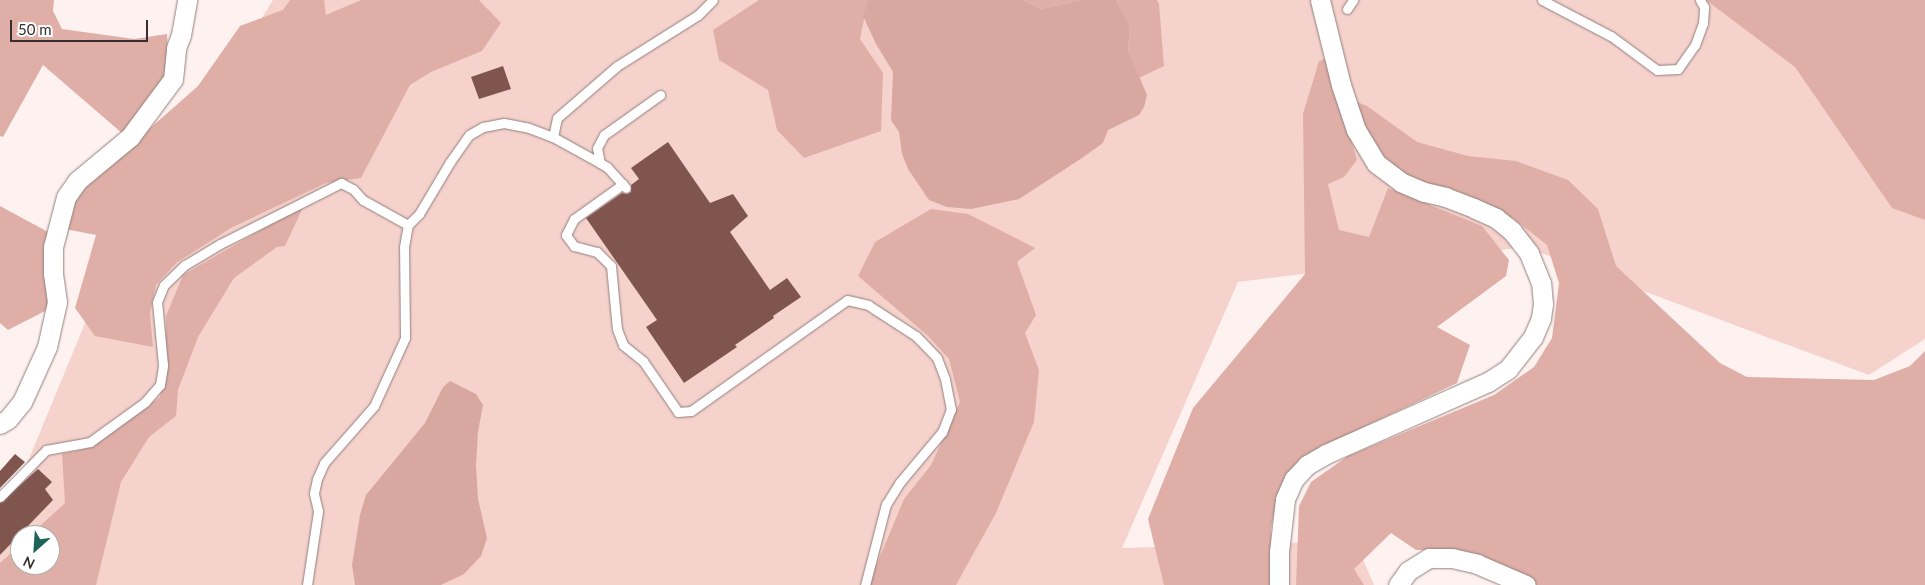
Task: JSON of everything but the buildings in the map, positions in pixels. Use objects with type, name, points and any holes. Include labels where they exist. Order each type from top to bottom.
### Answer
[{"type":"street","points":[[0,424],[8,419],[22,402],[47,347],[57,302],[53,274],[54,248],[66,197],[77,181],[130,137],[173,79],[176,48],[181,34],[187,0]]},
{"type":"street","points":[[1279,585],[1279,552],[1285,499],[1294,479],[1307,465],[1326,454],[1488,382],[1508,369],[1533,337],[1541,318],[1543,304],[1541,283],[1529,253],[1512,232],[1496,218],[1446,197],[1424,192],[1401,182],[1376,163],[1356,130],[1341,85],[1320,0]]},
{"type":"street","points":[[1398,585],[1408,571],[1430,558],[1452,558],[1477,564],[1526,585]]},
{"type":"lane","points":[[553,137],[557,118],[618,66],[698,15],[713,0]]},
{"type":"lane","points":[[1348,9],[1353,0]]},
{"type":"lane","points":[[1542,0],[1612,36],[1657,70],[1678,70],[1695,45],[1703,23],[1704,6],[1700,0]]},
{"type":"lane","points":[[600,163],[597,148],[604,135],[660,95]]},
{"type":"lane","points":[[307,585],[318,511],[314,493],[317,479],[324,463],[374,406],[405,338],[404,247],[408,225],[419,214],[450,162],[469,136],[483,127],[504,123],[529,128],[553,137],[600,163],[624,186],[574,219],[566,235],[574,246],[597,252],[611,266],[617,329],[623,345],[644,361],[678,412],[691,411],[846,300],[868,305],[908,330],[937,358],[945,379],[951,409],[942,432],[900,482],[886,504],[865,585]]},
{"type":"lane","points":[[0,497],[46,450],[90,442],[145,402],[160,385],[163,365],[156,302],[164,285],[186,265],[220,244],[341,183],[353,189],[363,200],[408,225]]},
{"type":"shaded area","points":[[0,0],[54,0],[53,11],[62,29],[134,39],[167,34],[169,74],[123,134],[43,65],[3,137],[0,136]]},
{"type":"shaded area","points":[[273,0],[1925,0],[1925,339],[1869,375],[1525,247],[1238,282],[1122,548],[1355,541],[1374,585],[0,585],[0,529],[107,270]]},
{"type":"shaded area","points":[[290,0],[324,0],[326,15],[361,0],[479,0],[501,23],[482,51],[431,72],[410,85],[361,178],[326,183],[231,228],[176,263],[156,285],[150,313],[153,347],[95,336],[75,308],[96,235],[65,229],[72,203],[97,175],[198,86],[240,26],[283,10]]},
{"type":"shaded area","points":[[759,0],[868,0],[860,39],[883,73],[881,131],[804,158],[777,130],[768,90],[719,60],[713,30]]},
{"type":"shaded area","points":[[868,0],[1023,0],[1041,9],[1081,0],[1116,0],[1130,26],[1128,50],[1147,95],[1144,107],[1139,115],[1108,130],[1103,143],[1019,199],[971,209],[947,207],[929,200],[908,169],[902,154],[899,132],[891,120],[893,72],[876,44],[863,16]]},
{"type":"shaded area","points":[[1023,0],[1081,0],[1041,9]]},
{"type":"shaded area","points":[[1116,0],[1157,0],[1159,4],[1164,66],[1139,78],[1128,50],[1130,26]]},
{"type":"shaded area","points":[[1706,0],[1925,0],[1925,220],[1892,208],[1795,67]]},
{"type":"shaded area","points":[[1327,58],[1357,160],[1344,177],[1328,184],[1339,230],[1369,237],[1388,188],[1482,226],[1509,260],[1506,276],[1437,327],[1470,345],[1457,383],[1311,452],[1278,493],[1271,529],[1273,585],[1164,585],[1148,519],[1193,408],[1305,274],[1303,114],[1319,61]]},
{"type":"shaded area","points":[[1350,99],[1367,106],[1417,142],[1468,156],[1516,161],[1568,180],[1598,209],[1616,266],[1720,363],[1747,377],[1874,380],[1910,366],[1925,351],[1925,585],[1531,585],[1449,550],[1416,550],[1391,533],[1354,569],[1364,585],[1296,585],[1299,506],[1311,482],[1348,456],[1494,395],[1534,367],[1552,338],[1559,283],[1547,245],[1513,218],[1453,191],[1406,177],[1380,157]]},
{"type":"shaded area","points":[[304,205],[285,246],[277,247],[234,278],[198,337],[178,390],[176,416],[149,437],[121,482],[96,585],[0,585],[0,563],[10,554],[10,575],[60,575],[60,525],[41,525],[65,503],[62,454],[93,447],[160,397],[166,371],[166,316],[183,275]]},
{"type":"shaded area","points":[[0,206],[48,232],[49,309],[8,330],[0,323]]},
{"type":"shaded area","points":[[931,209],[968,214],[1035,248],[1017,262],[1036,315],[1025,333],[1039,370],[1034,422],[996,513],[956,585],[868,585],[904,499],[931,465],[960,402],[949,359],[927,335],[858,276],[875,242]]},
{"type":"shaded area","points":[[450,381],[476,394],[483,405],[478,432],[476,465],[478,499],[487,538],[481,556],[464,574],[441,585],[355,585],[352,565],[360,515],[366,495],[425,423],[443,387]]}]
